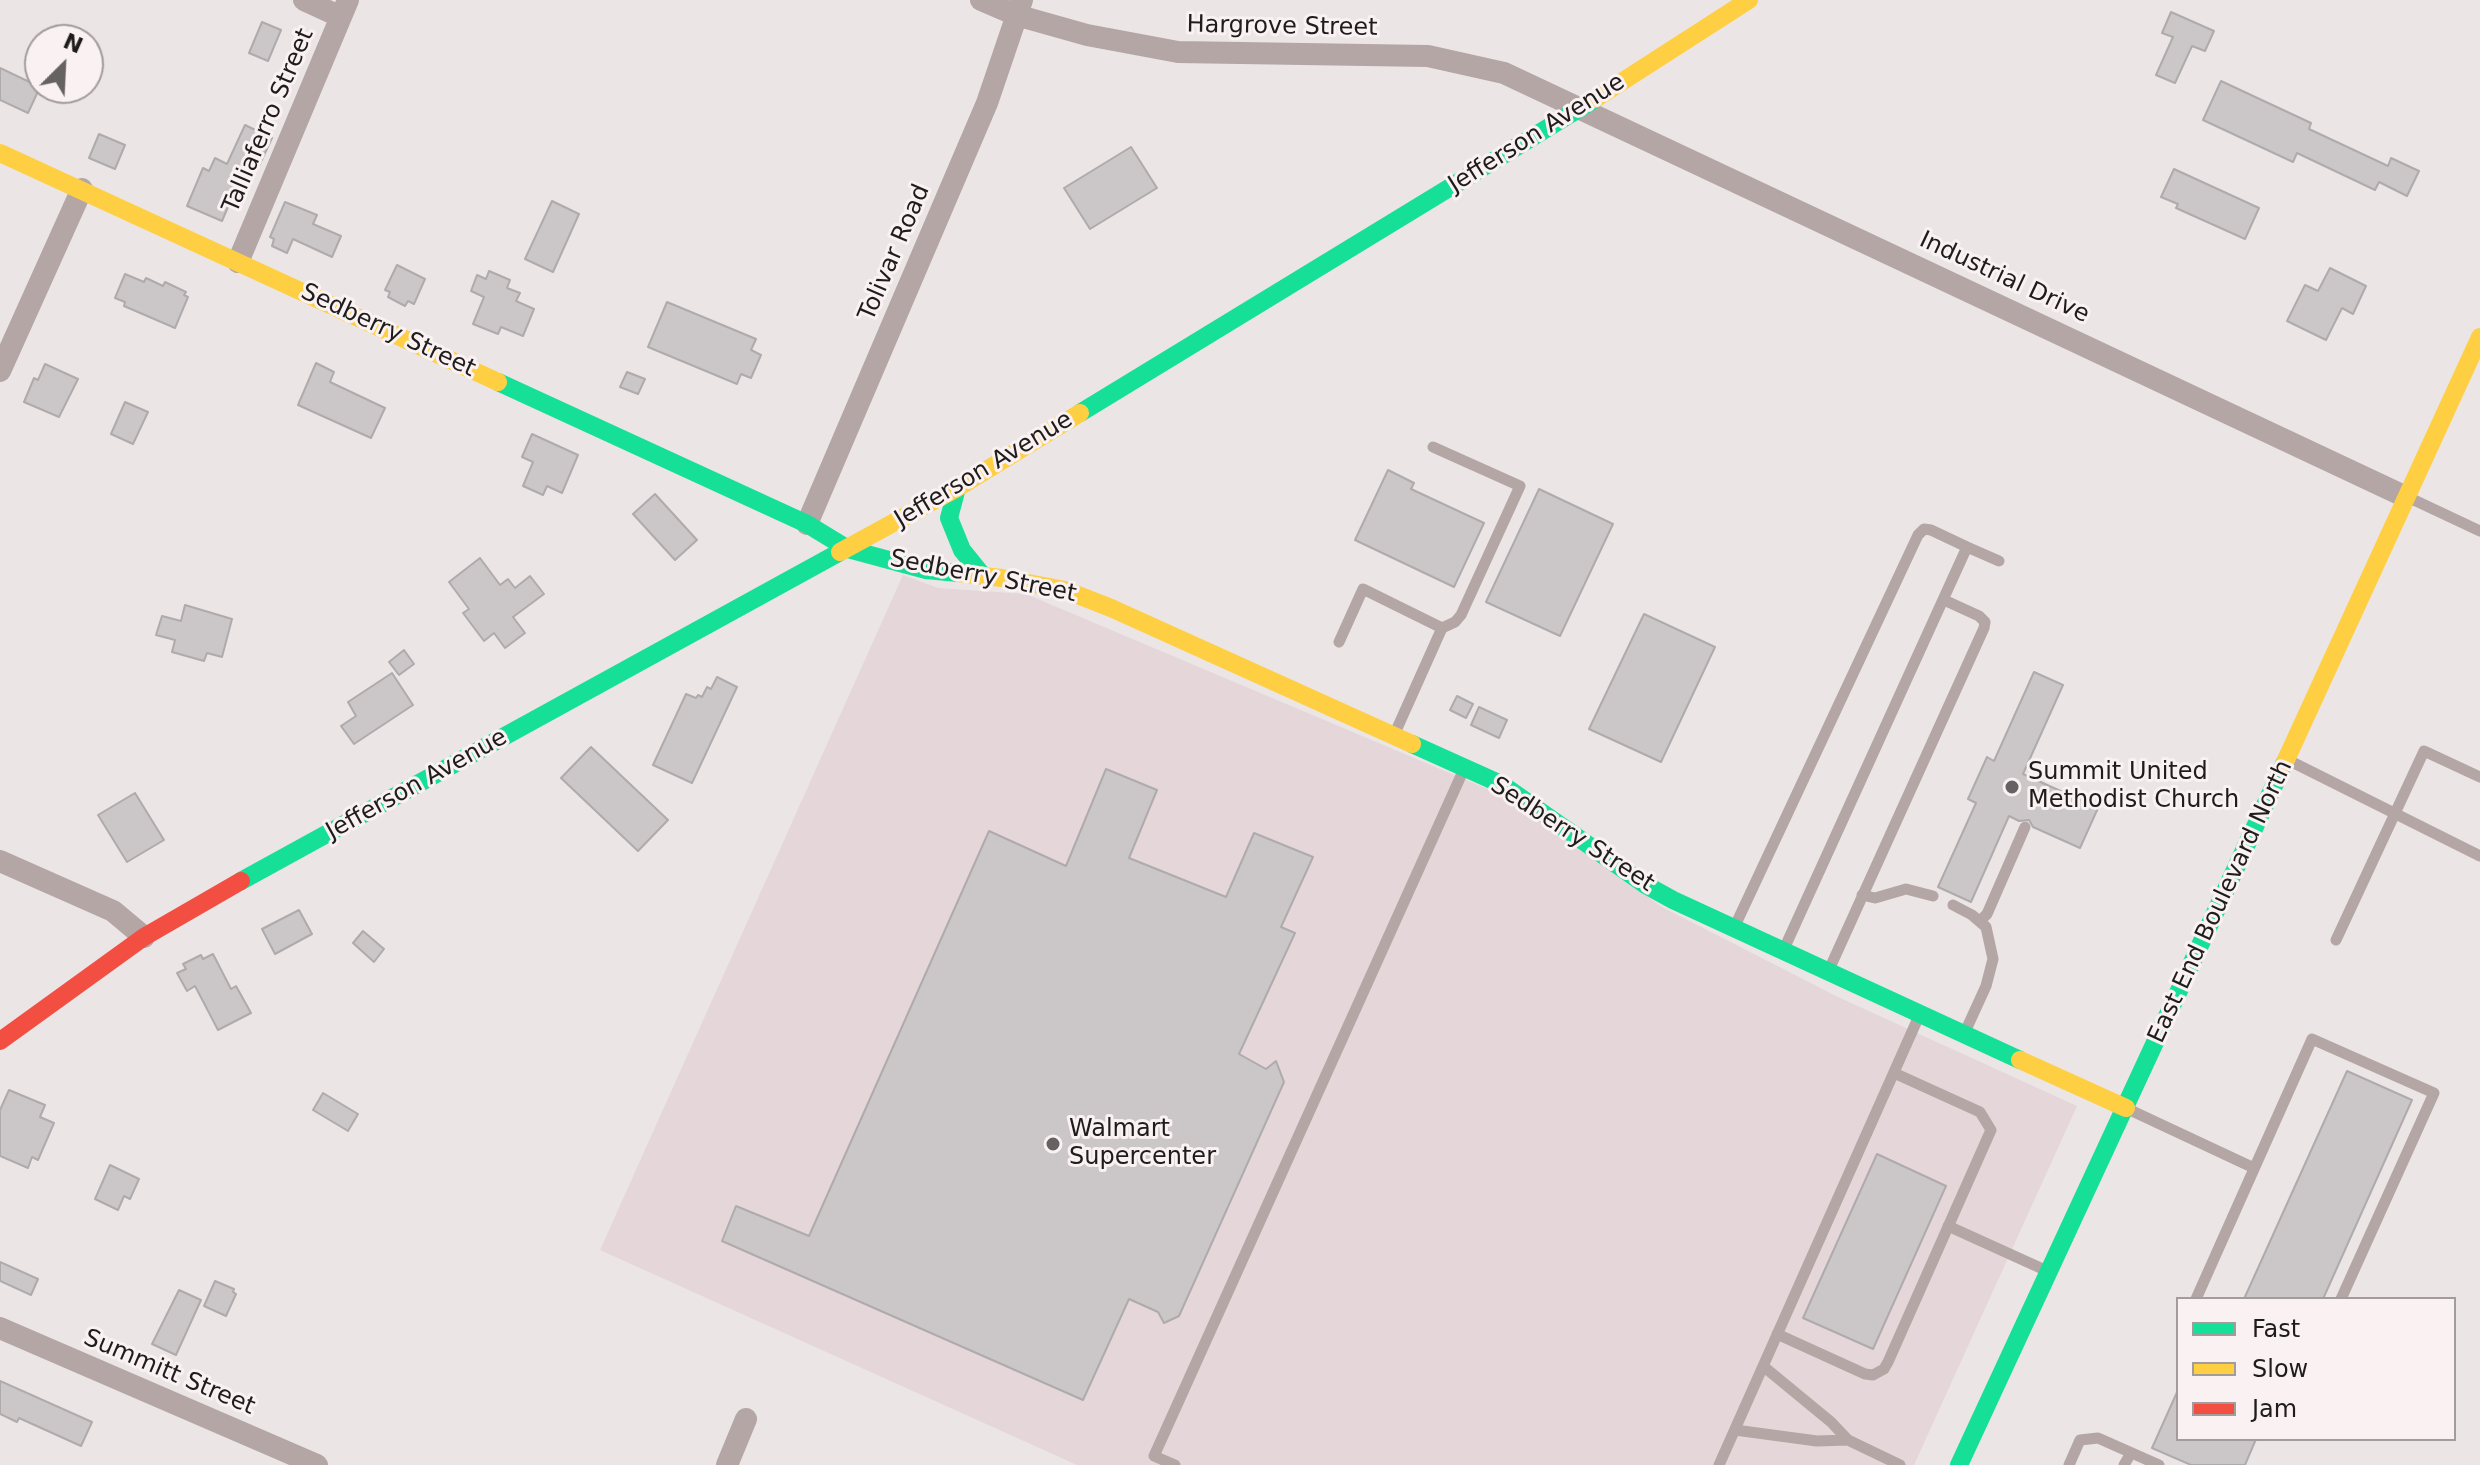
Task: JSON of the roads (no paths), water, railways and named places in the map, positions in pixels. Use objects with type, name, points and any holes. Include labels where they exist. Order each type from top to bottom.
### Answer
[{"type":"main road","name":"Jefferson Avenue","points":[[0,1041],[144,937],[957,488],[1579,109],[1749,0]]},
{"type":"main road","name":"Sedberry Street","points":[[0,153],[807,524],[848,549],[926,570],[1033,583],[1088,598],[1521,796],[1651,888],[1919,1015],[2126,1108]]},
{"type":"main road","name":"East End Boulevard North","points":[[1959,1465],[2480,337]]},
{"type":"main road","points":[[957,488],[949,518],[962,550],[983,576]]},
{"type":"street","points":[[304,0],[344,8]]},
{"type":"street","name":"Hargrove Street","points":[[981,0],[1019,7],[1087,35],[1178,52],[1428,56],[1504,73],[1579,109]]},
{"type":"street","name":"Tolivar Road","points":[[807,524],[987,103],[1019,7]]},
{"type":"street","name":"Talliaferro Street","points":[[238,262],[344,8]]},
{"type":"street","name":"Industrial Drive","points":[[1579,109],[1927,269],[2406,497]]},
{"type":"street","points":[[0,371],[82,189]]},
{"type":"street","points":[[0,861],[113,911],[144,937]]},
{"type":"street","name":"Summitt Street","points":[[0,1328],[317,1465]]},
{"type":"street","points":[[727,1465],[746,1419]]},
{"type":"lane","points":[[1393,736],[1442,628],[1461,615],[1520,486],[1433,447]]},
{"type":"lane","points":[[2406,497],[2480,531]]},
{"type":"lane","points":[[1734,928],[1918,535],[1924,529],[1931,530],[1999,561]]},
{"type":"lane","points":[[1783,951],[1967,547]]},
{"type":"lane","points":[[1339,642],[1363,589],[1442,628]]},
{"type":"lane","points":[[1828,972],[1984,628],[1985,622],[1979,616],[1944,600]]},
{"type":"lane","points":[[2336,940],[2424,751],[2480,777]]},
{"type":"lane","points":[[2286,759],[2480,856]]},
{"type":"lane","points":[[1175,1465],[1154,1456],[1464,768]]},
{"type":"lane","points":[[1980,921],[1987,914],[2025,827]]},
{"type":"lane","points":[[1862,895],[1875,898],[1906,889],[1933,896]]},
{"type":"lane","points":[[1953,905],[1980,921],[1991,941],[1991,972],[1964,1035]]},
{"type":"lane","points":[[1719,1465],[1919,1015]]},
{"type":"lane","points":[[2197,1297],[2312,1039],[2434,1093],[2342,1297]]},
{"type":"lane","points":[[1777,1334],[1865,1374],[1873,1375],[1884,1369],[1991,1130],[1980,1112],[1894,1073]]},
{"type":"lane","points":[[2126,1108],[2254,1168]]},
{"type":"lane","points":[[1948,1226],[2049,1272]]},
{"type":"lane","points":[[1763,1366],[1831,1422],[1848,1440],[1900,1465]]},
{"type":"lane","points":[[1735,1430],[1817,1441],[1848,1440]]},
{"type":"lane","points":[[2069,1465],[2076,1447],[2084,1439],[2107,1440],[2159,1465]]},
{"type":"lane","points":[[2124,1465],[2131,1453]]},
{"type":"place","name":"Summit United Methodist Church","points":[[2012,787]]},
{"type":"place","name":"Walmart Supercenter","points":[[1053,1144]]}]
